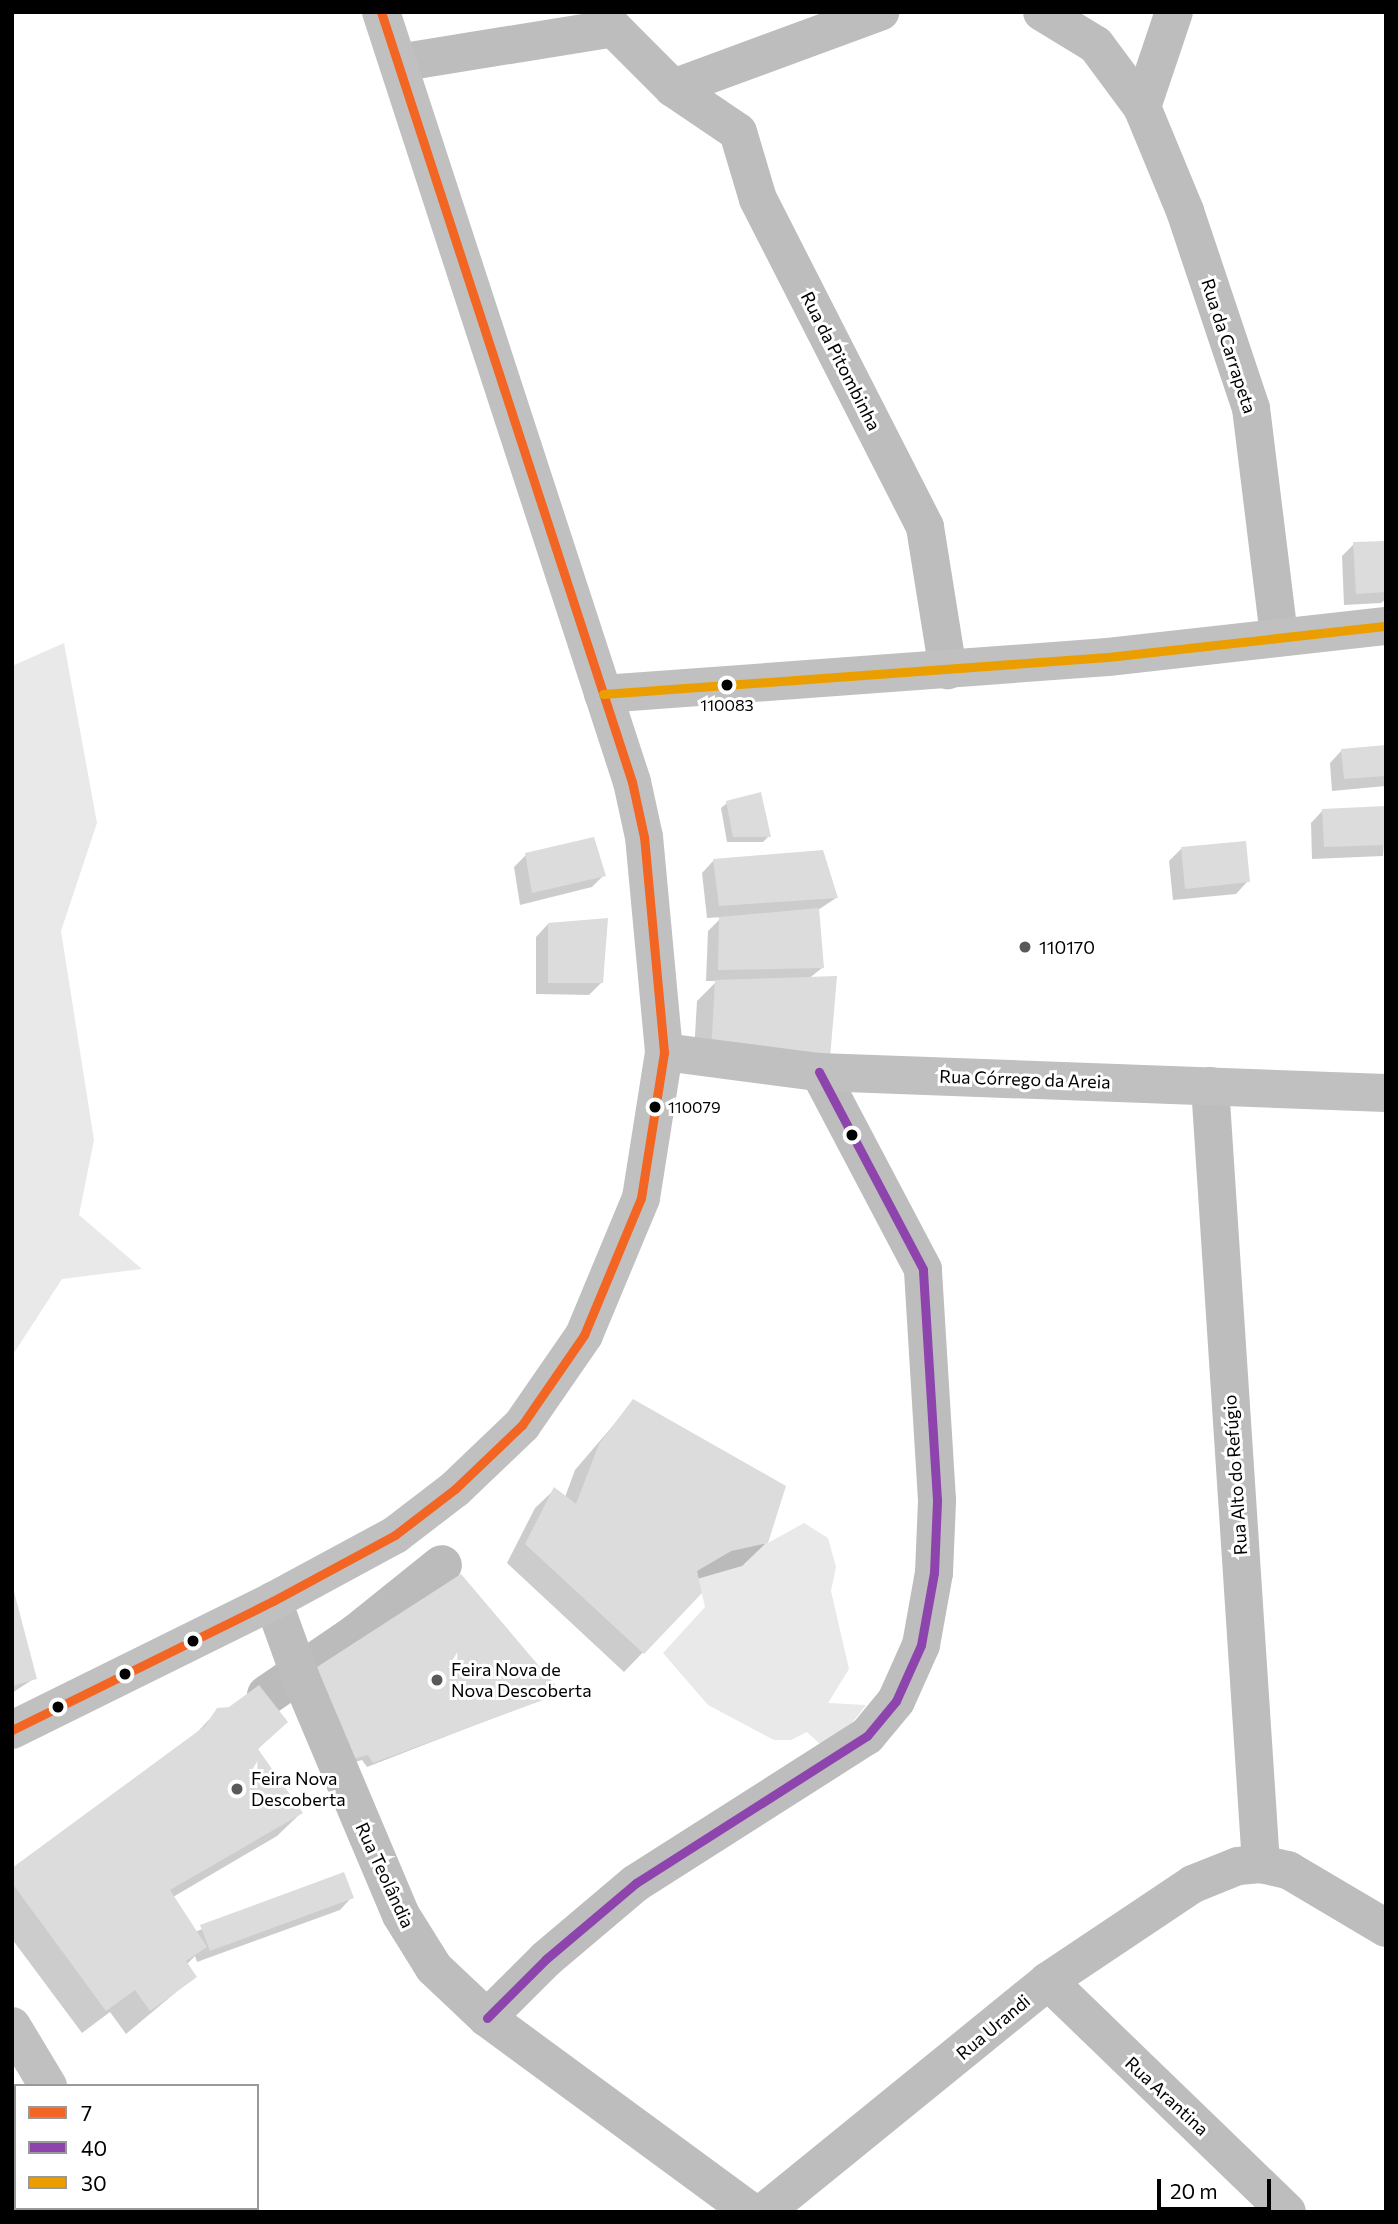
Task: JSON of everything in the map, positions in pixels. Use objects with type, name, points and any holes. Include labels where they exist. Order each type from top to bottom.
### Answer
[{"type":"main road","points":[[12,1730],[273,1601],[395,1535],[456,1489],[522,1425],[584,1335],[641,1198],[664,1052],[644,837],[603,694],[381,12]]},
{"type":"main road","points":[[603,694],[1108,657],[1386,626]]},
{"type":"main road","name":"Rua Córrego da Areia","points":[[664,1052],[819,1072],[1386,1093]]},
{"type":"main road","points":[[16,2041],[47,2084]]},
{"type":"street","points":[[673,88],[880,12]]},
{"type":"street","points":[[1042,12],[1096,46],[1142,107]]},
{"type":"street","points":[[1142,107],[1174,12]]},
{"type":"street","name":"Rua da Pitombinha","points":[[398,63],[613,28],[673,88],[737,132],[758,199],[925,527],[948,670]]},
{"type":"street","name":"Rua da Carrapeta","points":[[1142,107],[1185,211],[1251,408],[1279,637]]},
{"type":"street","points":[[487,2018],[546,1959],[635,1883],[867,1736],[896,1701],[920,1645],[934,1573],[937,1500],[923,1269],[819,1072]]},
{"type":"street","name":"Rua Alto do Refúgio","points":[[1210,1086],[1250,1865]]},
{"type":"street","name":"Rua Teolândia","points":[[273,1601],[300,1676],[401,1916],[434,1968],[487,2018],[751,2212]]},
{"type":"street","points":[[1250,1865],[1303,1877],[1386,1928]]},
{"type":"street","name":"Rua Urandi","points":[[764,2212],[1048,1981],[1193,1884],[1250,1865]]},
{"type":"street","name":"Rua Arantina","points":[[1048,1981],[1287,2212]]},
{"type":"shaded area","points":[[64,643],[97,823],[61,931],[94,1140],[79,1215],[142,1269],[62,1279],[12,1356],[12,666]]},
{"type":"shaded area","points":[[804,1523],[828,1538],[836,1567],[831,1591],[849,1669],[828,1703],[866,1705],[842,1736],[821,1745],[807,1732],[791,1740],[774,1740],[708,1705],[663,1653],[705,1607],[697,1571],[731,1551],[768,1543]]},
{"type":"building","points":[[1386,541],[1386,592],[1356,594],[1353,542]]},
{"type":"building","points":[[1386,745],[1386,776],[1344,779],[1341,749]]},
{"type":"building","points":[[761,792],[771,837],[733,837],[726,801]]},
{"type":"building","points":[[1386,806],[1386,845],[1324,847],[1322,809]]},
{"type":"building","points":[[594,837],[606,876],[532,893],[525,853]]},
{"type":"building","points":[[1246,841],[1250,882],[1185,889],[1181,847]]},
{"type":"building","points":[[823,850],[838,898],[719,906],[713,859]]},
{"type":"building","points":[[819,908],[824,968],[718,970],[719,917]]},
{"type":"building","points":[[608,918],[603,983],[548,983],[548,923]]},
{"type":"building","points":[[837,976],[830,1058],[711,1052],[715,980]]},
{"type":"building","points":[[633,1399],[786,1486],[768,1543],[731,1551],[697,1571],[702,1593],[644,1654],[525,1544],[554,1487],[576,1504],[599,1444]]},
{"type":"building","name":"Feira Nova de Nova Descoberta","points":[[461,1574],[562,1693],[373,1763],[368,1755],[350,1760],[317,1667]]},
{"type":"building","points":[[12,1584],[37,1679],[12,1686]]},
{"type":"building","points":[[259,1685],[288,1722],[258,1749],[303,1813],[170,1890],[207,1947],[186,1961],[197,1977],[150,2011],[135,1990],[106,2011],[12,1883],[12,1868],[205,1726],[217,1708],[229,1707]]},
{"type":"building","points":[[344,1872],[354,1898],[210,1951],[200,1925]]},
{"type":"waterway","points":[[267,1695],[356,1634],[442,1565]]},
{"type":"transit line","name":"7","points":[[12,1730],[273,1601],[395,1535],[455,1489],[522,1425],[584,1335],[641,1198],[664,1052],[644,837],[632,782],[381,12]]},
{"type":"transit line","name":"30","points":[[603,694],[1108,657],[1386,626]]},
{"type":"transit line","name":"40","points":[[487,2018],[546,1959],[636,1883],[867,1736],[896,1701],[921,1645],[934,1573],[937,1500],[923,1269],[819,1072]]},
{"type":"place","name":"110083","points":[[727,685]]},
{"type":"place","name":"110170","points":[[1025,947]]},
{"type":"place","name":"110079","points":[[655,1107]]},
{"type":"place","name":"Feira Nova de Nova Descoberta","points":[[437,1680]]},
{"type":"place","name":"Feira Nova Descoberta","points":[[237,1789]]}]
